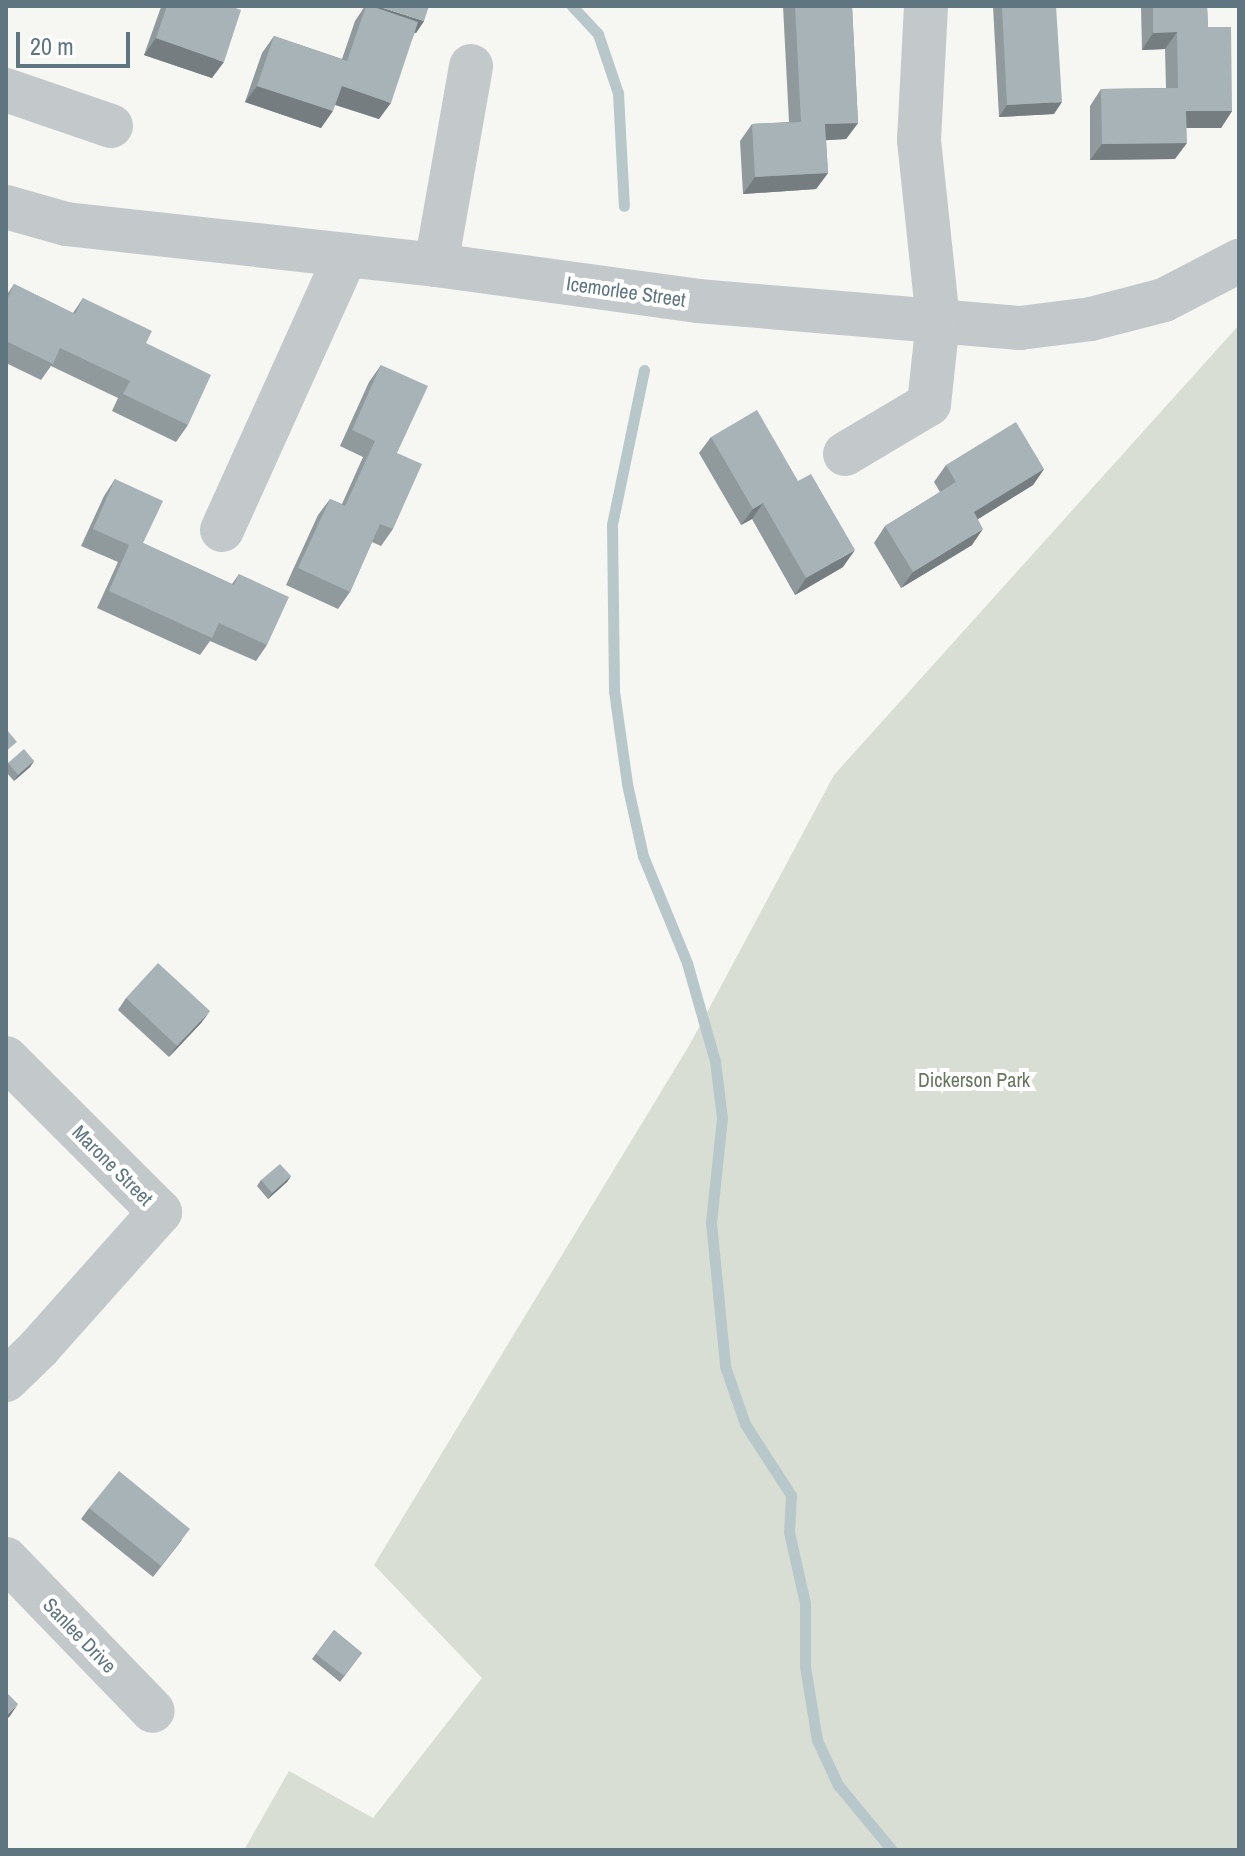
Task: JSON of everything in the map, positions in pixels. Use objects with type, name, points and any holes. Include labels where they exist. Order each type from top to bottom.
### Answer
[{"type":"street","points":[[845,454],[929,404],[938,321],[919,140],[926,6]]},
{"type":"street","points":[[436,265],[471,66]]},
{"type":"street","points":[[6,90],[111,126]]},
{"type":"street","name":"Icemorlee Street","points":[[6,207],[66,224],[436,265],[698,301],[1020,328],[1091,319],[1164,300],[1239,261]]},
{"type":"street","points":[[222,530],[346,255]]},
{"type":"street","name":"Marone Street","points":[[6,1058],[160,1212],[39,1348],[6,1380]]},
{"type":"street","name":"Sanlee Drive","points":[[6,1559],[153,1711]]},
{"type":"green space","name":"Dickerson Park","points":[[1239,325],[1239,1850],[244,1850],[289,1771],[373,1818],[482,1678],[374,1565],[690,1044],[834,775]]},
{"type":"building","points":[[167,6],[230,6],[241,10],[224,62],[156,38]]},
{"type":"building","points":[[366,6],[418,22],[391,103],[342,86],[333,111],[257,86],[274,36],[347,61]]},
{"type":"building","points":[[377,6],[429,6],[424,21]]},
{"type":"building","points":[[795,6],[852,6],[858,123],[825,124],[828,173],[755,177],[752,124],[801,122]]},
{"type":"building","points":[[1002,6],[1056,6],[1062,102],[1007,105]]},
{"type":"building","points":[[1153,6],[1207,6],[1208,27],[1231,27],[1232,111],[1186,111],[1187,143],[1102,144],[1101,89],[1178,88],[1177,32],[1153,33]]},
{"type":"building","points":[[14,284],[75,314],[83,298],[152,331],[146,343],[211,375],[188,425],[123,394],[130,381],[60,348],[53,364],[6,341],[6,302]]},
{"type":"building","points":[[381,365],[428,386],[397,453],[422,464],[393,529],[380,524],[350,592],[298,568],[330,499],[345,506],[375,441],[352,430]]},
{"type":"building","points":[[757,410],[798,481],[811,474],[855,550],[806,578],[763,503],[753,509],[711,437]]},
{"type":"building","points":[[1016,422],[1044,469],[974,512],[983,529],[913,572],[885,526],[956,482],[946,465]]},
{"type":"building","points":[[115,479],[163,501],[143,543],[234,585],[239,574],[289,597],[267,645],[219,623],[212,638],[109,591],[129,545],[93,529]]},
{"type":"building","points":[[6,730],[17,742],[6,751]]},
{"type":"building","points":[[24,749],[34,761],[18,775],[8,763]]},
{"type":"building","points":[[158,963],[210,1011],[177,1046],[126,998]]},
{"type":"building","points":[[280,1164],[291,1176],[272,1193],[261,1180]]},
{"type":"building","points":[[119,1471],[190,1529],[161,1566],[89,1508]]},
{"type":"building","points":[[334,1630],[362,1653],[344,1676],[316,1654]]},
{"type":"building","points":[[6,1692],[18,1704],[6,1716]]},
{"type":"waterway","points":[[572,6],[598,34],[618,93],[624,206]]},
{"type":"waterway","points":[[644,370],[612,525],[614,691],[627,784],[643,856],[687,963],[715,1061],[722,1118],[711,1222],[725,1366],[745,1424],[791,1495],[789,1532],[805,1603],[805,1666],[817,1740],[838,1785],[892,1850]]}]
